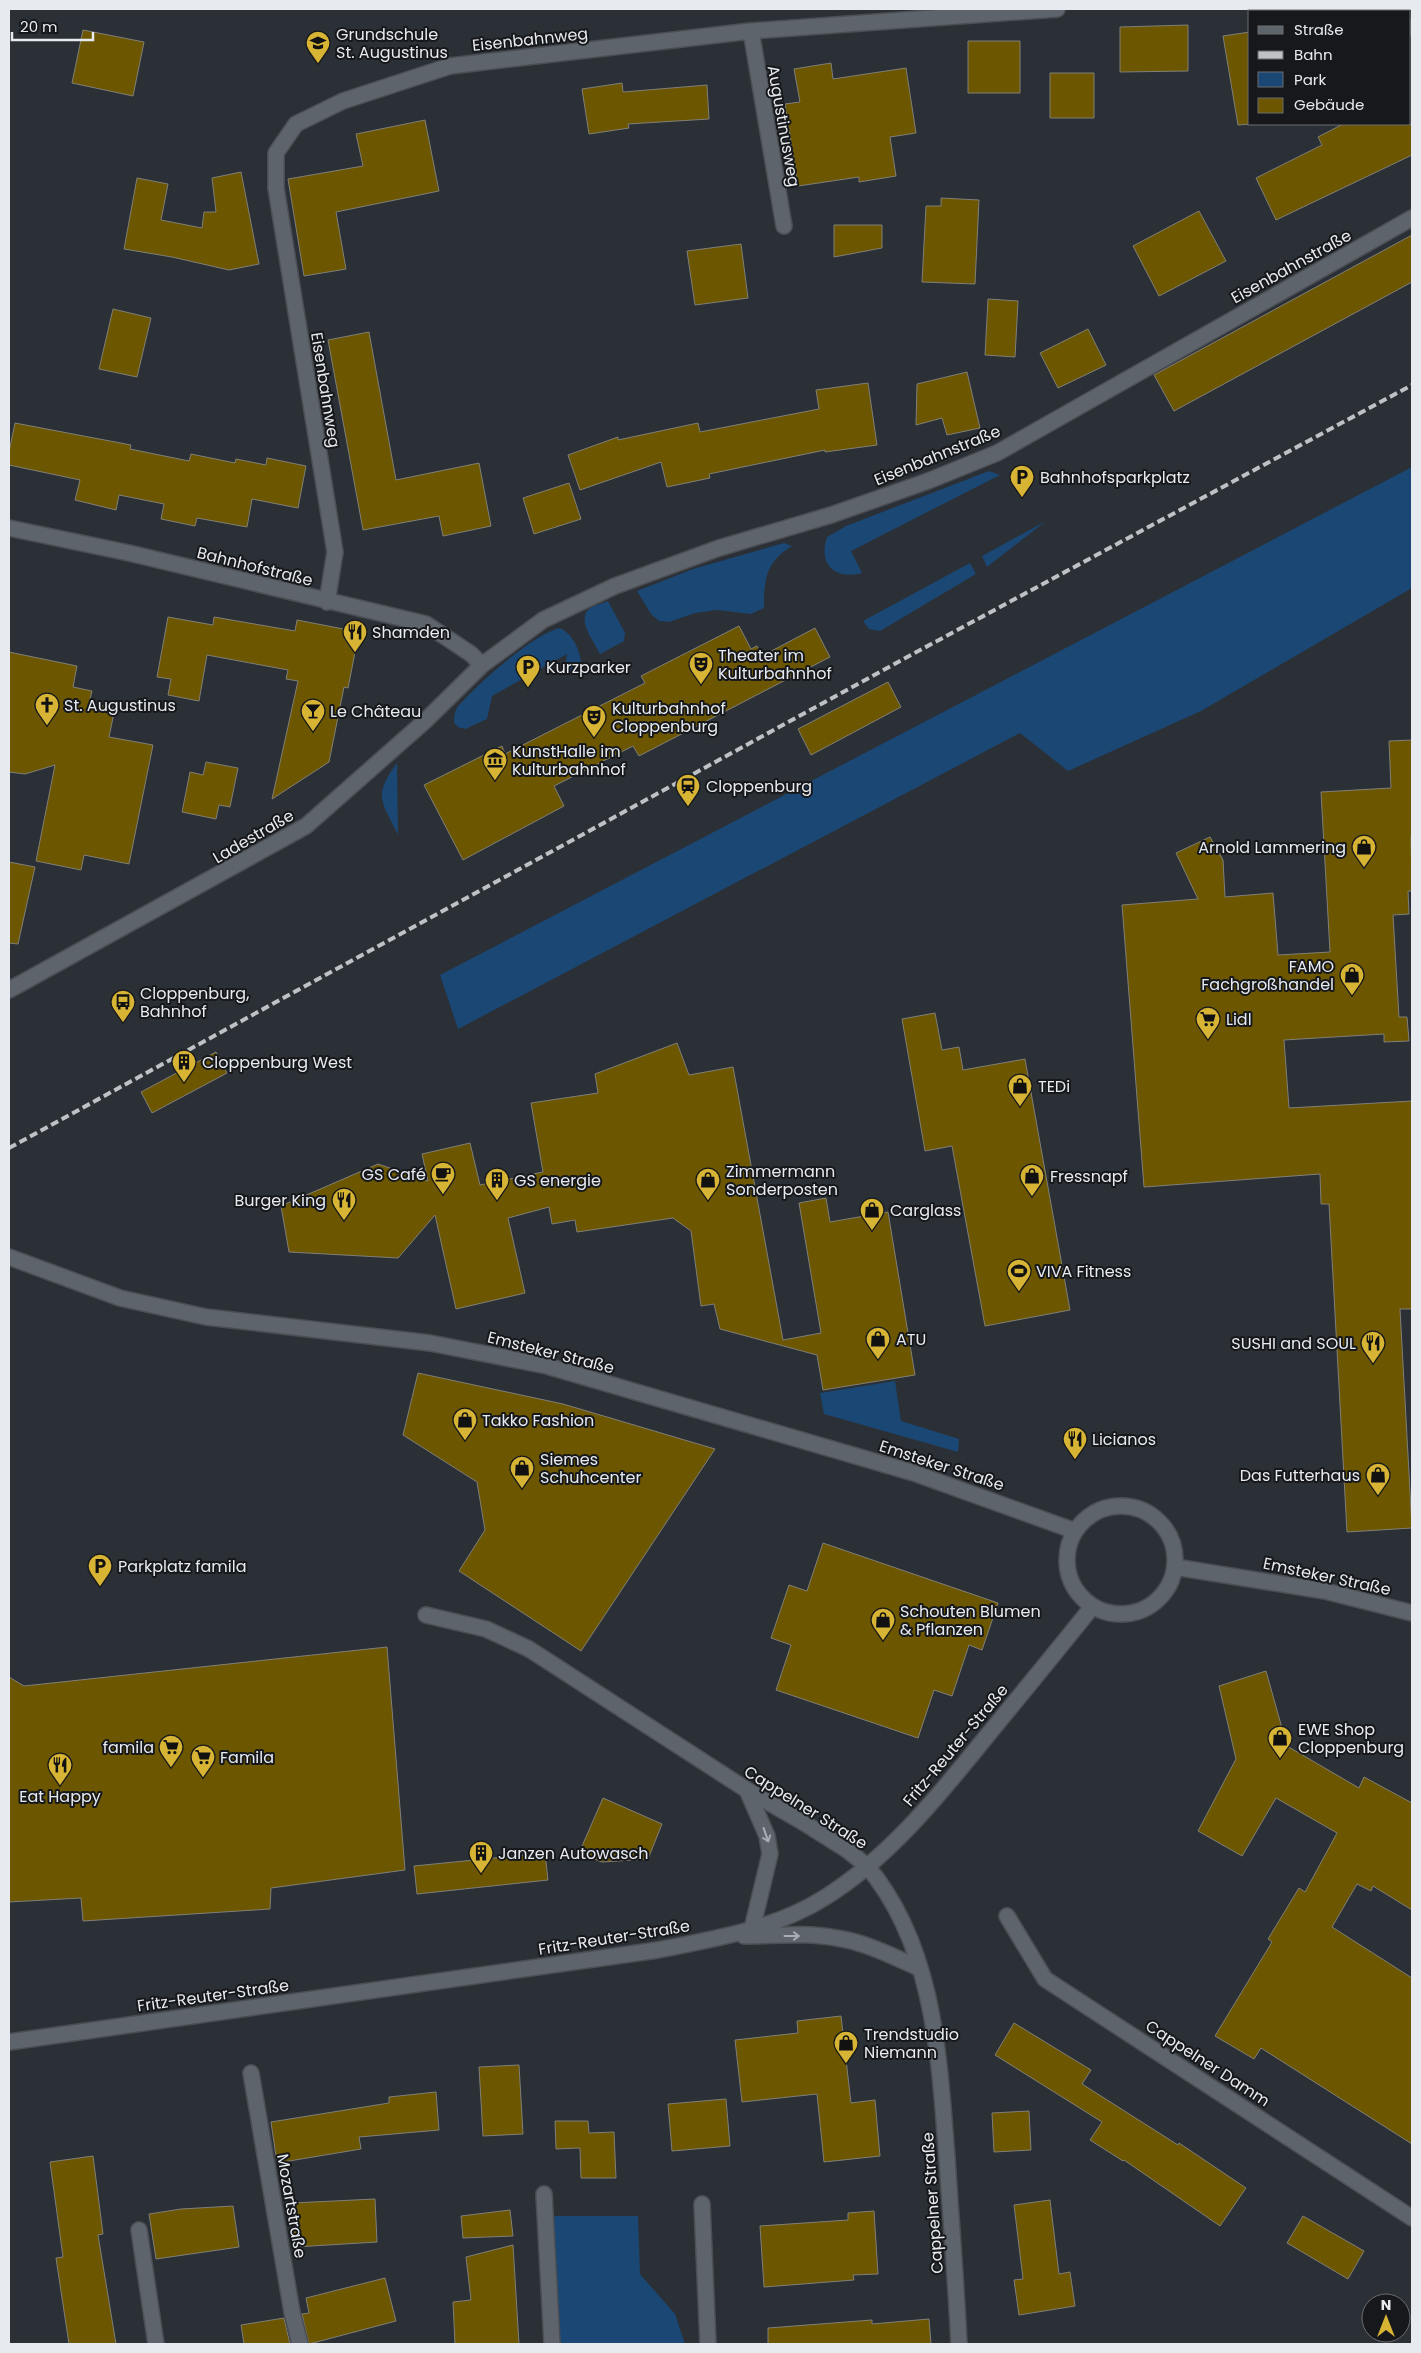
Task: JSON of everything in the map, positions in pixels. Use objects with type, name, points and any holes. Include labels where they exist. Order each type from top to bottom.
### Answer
[{"type":"street","name":"Eisenbahnweg","points":[[327,602],[335,552],[276,188],[276,153],[296,124],[343,101],[450,66],[751,31],[1057,9]]},
{"type":"street","name":"Augustinusweg","points":[[751,31],[784,226]]},
{"type":"street","name":"Eisenbahnstraße","points":[[482,665],[543,620],[616,586],[719,548],[831,515],[928,481],[997,453],[1412,218]]},
{"type":"street","name":"Bahnhofstraße","points":[[9,528],[128,553],[327,602],[426,624],[471,654],[482,665]]},
{"type":"street","name":"Ladestraße","points":[[9,990],[306,826],[425,721],[482,665]]},
{"type":"street","name":"Emsteker Straße","points":[[9,1258],[120,1298],[206,1317],[430,1343],[547,1366],[914,1472],[1075,1531]]},
{"type":"street","points":[[1115,1506],[1139,1510],[1160,1522],[1169,1535],[1174,1551],[1175,1567],[1172,1581],[1154,1604],[1141,1611],[1113,1614],[1092,1607],[1079,1596],[1070,1581],[1066,1564],[1068,1547],[1075,1531],[1085,1519],[1100,1510],[1115,1506]]},
{"type":"street","name":"Emsteker Straße","points":[[1175,1567],[1325,1591],[1412,1613]]},
{"type":"street","name":"Fritz-Reuter-Straße","points":[[9,2042],[658,1950],[752,1929],[824,1898],[867,1866],[899,1838],[943,1790],[1092,1607]]},
{"type":"street","name":"Cappelner Straße","points":[[426,1615],[486,1629],[522,1645],[747,1790],[801,1821],[867,1866],[883,1885],[904,1924],[919,1968],[929,2001],[939,2058],[960,2344]]},
{"type":"street","points":[[747,1790],[768,1836],[770,1854],[752,1929]]},
{"type":"street","name":"Cappelner Damm","points":[[1007,1916],[1045,1979],[1412,2218]]},
{"type":"street","points":[[726,1936],[820,1936],[838,1938],[873,1948],[919,1968]]},
{"type":"street","name":"Mozartstraße","points":[[251,2073],[292,2312],[300,2344]]},
{"type":"street","points":[[544,2194],[552,2344]]},
{"type":"street","points":[[702,2204],[708,2344]]},
{"type":"street","points":[[139,2230],[156,2344]]},
{"type":"green space","points":[[1412,467],[1412,588],[1201,711],[1068,771],[1020,733],[458,1029],[440,975]]},
{"type":"green space","points":[[989,471],[1000,475],[851,551],[862,573],[852,575],[836,572],[827,562],[825,547],[827,537],[846,526]]},
{"type":"green space","points":[[1046,521],[987,567],[982,556]]},
{"type":"green space","points":[[784,543],[792,546],[777,558],[768,572],[764,608],[751,614],[717,610],[695,613],[669,622],[659,621],[651,614],[637,591],[693,569]]},
{"type":"green space","points":[[970,563],[976,574],[880,631],[869,629],[863,621]]},
{"type":"green space","points":[[608,601],[625,633],[624,641],[600,654],[585,625],[585,619],[589,609]]},
{"type":"green space","points":[[560,628],[572,638],[579,652],[581,662],[576,669],[564,675],[567,654],[492,696],[487,719],[465,729],[458,727],[454,723],[457,708],[490,675],[520,650],[549,632]]},
{"type":"green space","points":[[397,763],[398,835],[382,799],[384,784]]},
{"type":"green space","points":[[895,1381],[901,1421],[959,1439],[958,1452],[824,1414],[820,1393]]},
{"type":"green space","points":[[553,2216],[638,2216],[640,2274],[675,2314],[685,2344],[558,2344]]},
{"type":"building","points":[[1188,25],[1188,71],[1120,72],[1120,27]]},
{"type":"building","points":[[83,30],[144,42],[133,96],[72,83]]},
{"type":"building","points":[[1248,32],[1248,124],[1238,125],[1223,36]]},
{"type":"building","points":[[968,41],[1020,41],[1020,93],[968,93]]},
{"type":"building","points":[[831,63],[833,79],[906,68],[916,133],[890,137],[896,176],[859,182],[859,177],[798,186],[785,104],[800,102],[794,69]]},
{"type":"building","points":[[1050,73],[1094,73],[1094,118],[1050,118]]},
{"type":"building","points":[[622,83],[623,92],[707,85],[709,119],[628,124],[629,128],[589,134],[582,89]]},
{"type":"building","points":[[425,120],[439,191],[336,212],[346,269],[304,276],[288,179],[363,166],[356,134]]},
{"type":"building","points":[[1412,124],[1412,155],[1276,220],[1256,178],[1322,145],[1318,137],[1341,125]]},
{"type":"building","points":[[241,172],[259,264],[229,270],[172,257],[124,249],[137,178],[168,184],[161,220],[202,228],[204,212],[216,212],[212,178]]},
{"type":"building","points":[[941,198],[979,200],[975,284],[922,282],[926,206],[941,206]]},
{"type":"building","points":[[1199,211],[1226,261],[1159,296],[1133,246]]},
{"type":"building","points":[[834,225],[882,225],[882,248],[834,257]]},
{"type":"building","points":[[1412,235],[1412,282],[1174,411],[1154,375]]},
{"type":"building","points":[[741,244],[748,298],[695,305],[687,251]]},
{"type":"building","points":[[988,299],[1018,301],[1015,357],[985,355]]},
{"type":"building","points":[[113,309],[151,318],[137,377],[99,369]]},
{"type":"building","points":[[1088,329],[1106,365],[1058,388],[1040,353]]},
{"type":"building","points":[[369,332],[396,480],[479,463],[491,526],[443,536],[439,516],[363,530],[328,340]]},
{"type":"building","points":[[967,372],[980,428],[947,435],[942,418],[916,425],[917,384]]},
{"type":"building","points":[[868,383],[877,445],[825,452],[825,450],[709,474],[710,478],[667,487],[661,462],[580,490],[568,455],[618,437],[618,440],[698,423],[700,432],[819,409],[816,390]]},
{"type":"building","points":[[15,423],[131,445],[130,449],[189,461],[191,454],[235,463],[236,459],[266,465],[267,458],[306,466],[298,508],[252,499],[247,527],[197,518],[195,526],[161,519],[164,504],[119,495],[116,510],[75,500],[80,480],[9,465],[9,452]]},
{"type":"building","points":[[569,483],[581,519],[534,534],[523,498]]},
{"type":"building","points":[[168,617],[213,625],[214,617],[295,631],[297,620],[359,632],[348,688],[344,687],[329,762],[272,799],[298,681],[286,679],[288,670],[207,655],[199,701],[168,695],[171,679],[157,677]]},
{"type":"building","name":"Kulturbahnhof Cloppenburg","points":[[739,626],[751,649],[757,646],[762,656],[815,628],[830,657],[639,756],[633,746],[554,786],[564,806],[463,860],[424,785],[502,746],[505,754],[645,683],[641,676]]},
{"type":"building","points":[[9,652],[77,666],[73,687],[92,691],[89,703],[115,708],[109,737],[153,745],[129,864],[84,855],[81,870],[36,861],[55,765],[25,774],[9,772]]},
{"type":"building","points":[[888,682],[901,707],[811,755],[798,729]]},
{"type":"building","points":[[1412,740],[1412,891],[1408,891],[1409,914],[1393,915],[1399,1017],[1407,1017],[1409,1041],[1384,1042],[1384,1034],[1284,1040],[1289,1108],[1412,1101],[1412,1309],[1400,1309],[1412,1528],[1347,1532],[1329,1204],[1321,1204],[1320,1174],[1144,1187],[1122,905],[1198,899],[1176,853],[1210,837],[1223,860],[1225,897],[1273,893],[1278,955],[1330,952],[1321,792],[1391,788],[1389,741]]},
{"type":"building","points":[[206,762],[238,768],[230,807],[219,805],[216,819],[182,812],[190,772],[203,775]]},
{"type":"building","points":[[9,862],[35,867],[18,944],[9,943]]},
{"type":"building","points":[[935,1013],[942,1050],[959,1047],[963,1070],[1025,1059],[1070,1310],[985,1326],[952,1146],[925,1151],[902,1019]]},
{"type":"building","points":[[677,1043],[689,1075],[733,1067],[783,1340],[821,1333],[799,1203],[826,1198],[830,1222],[888,1212],[915,1375],[823,1390],[817,1355],[720,1329],[714,1304],[701,1306],[691,1231],[673,1218],[577,1232],[575,1220],[552,1224],[549,1207],[508,1218],[525,1293],[456,1309],[435,1215],[398,1258],[289,1252],[281,1206],[378,1164],[428,1181],[422,1154],[470,1143],[480,1185],[543,1172],[531,1103],[598,1093],[595,1074]]},
{"type":"building","name":"Cloppenburg West","points":[[216,1052],[227,1073],[152,1113],[141,1092]]},
{"type":"building","points":[[418,1373],[563,1404],[715,1449],[581,1651],[459,1571],[485,1530],[477,1482],[403,1435]]},
{"type":"building","name":"Schouten Blumen & Pflanzen","points":[[823,1543],[998,1603],[982,1650],[969,1645],[952,1696],[934,1690],[918,1738],[776,1690],[791,1645],[771,1638],[789,1585],[807,1591]]},
{"type":"building","name":"Famila","points":[[387,1647],[405,1870],[271,1888],[270,1909],[83,1921],[81,1898],[9,1902],[9,1677],[24,1686]]},
{"type":"building","points":[[1266,1671],[1287,1746],[1359,1788],[1364,1777],[1412,1803],[1412,1910],[1373,1886],[1371,1891],[1357,1884],[1332,1927],[1412,1978],[1412,2144],[1261,2048],[1254,2059],[1215,2036],[1272,1942],[1268,1939],[1299,1888],[1305,1892],[1337,1833],[1276,1798],[1242,1856],[1198,1831],[1236,1759],[1219,1686]]},
{"type":"building","points":[[603,1798],[662,1824],[648,1859],[602,1862],[579,1853]]},
{"type":"building","name":"Janzen Autowasch","points":[[545,1853],[548,1880],[417,1894],[414,1866]]},
{"type":"building","points":[[841,2016],[851,2103],[875,2100],[880,2156],[824,2162],[817,2094],[742,2102],[735,2040],[798,2033],[797,2021]]},
{"type":"building","points":[[1014,2023],[1091,2070],[1082,2084],[1178,2145],[1179,2143],[1246,2188],[1220,2226],[1124,2160],[1090,2140],[1102,2122],[995,2055]]},
{"type":"building","points":[[519,2065],[523,2134],[483,2136],[479,2067]]},
{"type":"building","points":[[436,2092],[439,2130],[359,2137],[361,2149],[277,2163],[271,2122],[389,2103],[389,2097]]},
{"type":"building","points":[[726,2099],[730,2146],[672,2151],[668,2104]]},
{"type":"building","points":[[1029,2111],[1031,2150],[994,2152],[992,2113]]},
{"type":"building","points":[[555,2121],[588,2121],[589,2133],[614,2132],[616,2178],[581,2178],[580,2148],[556,2149]]},
{"type":"building","points":[[93,2156],[103,2234],[98,2235],[116,2344],[69,2344],[56,2258],[63,2257],[50,2162]]},
{"type":"building","points":[[375,2199],[377,2242],[295,2247],[292,2203]]},
{"type":"building","points":[[1050,2200],[1059,2274],[1070,2272],[1075,2306],[1019,2315],[1014,2280],[1023,2279],[1014,2205]]},
{"type":"building","points":[[233,2206],[239,2247],[156,2259],[149,2214],[181,2209]]},
{"type":"building","points":[[510,2210],[513,2236],[463,2238],[461,2216]]},
{"type":"building","points":[[874,2211],[878,2274],[853,2275],[854,2280],[764,2287],[760,2226],[848,2220],[848,2213]]},
{"type":"building","points":[[1303,2216],[1364,2251],[1348,2279],[1287,2243]]},
{"type":"building","points":[[513,2245],[519,2344],[455,2344],[453,2302],[471,2300],[466,2257]]},
{"type":"building","points":[[385,2278],[396,2321],[309,2344],[302,2314],[309,2313],[306,2298]]},
{"type":"building","points":[[284,2318],[290,2344],[244,2344],[241,2325]]},
{"type":"building","points":[[929,2319],[931,2344],[768,2344],[768,2328],[872,2320],[872,2324]]},
{"type":"railway","points":[[9,1148],[911,655],[1412,385]]},
{"type":"place","name":"Grundschule St. Augustinus","points":[[318,64]]},
{"type":"place","name":"Bahnhofsparkplatz","points":[[1022,498]]},
{"type":"place","name":"Shamden","points":[[355,653]]},
{"type":"place","name":"Theater im Kulturbahnhof","points":[[701,685]]},
{"type":"place","name":"Kurzparker","points":[[528,688]]},
{"type":"place","name":"St. Augustinus","points":[[47,726]]},
{"type":"place","name":"Le Château","points":[[313,732]]},
{"type":"place","name":"Kulturbahnhof Cloppenburg","points":[[594,738]]},
{"type":"place","name":"KunstHalle im Kulturbahnhof","points":[[495,781]]},
{"type":"place","name":"Cloppenburg","points":[[688,807]]},
{"type":"place","name":"Arnold Lammering","points":[[1364,868]]},
{"type":"place","name":"FAMO Fachgroßhandel","points":[[1352,996]]},
{"type":"place","name":"Cloppenburg, Bahnhof","points":[[123,1023]]},
{"type":"place","name":"Lidl","points":[[1208,1040]]},
{"type":"place","name":"Cloppenburg West","points":[[184,1083]]},
{"type":"place","name":"TEDi","points":[[1020,1107]]},
{"type":"place","name":"GS Café","points":[[443,1195]]},
{"type":"place","name":"Fressnapf","points":[[1032,1197]]},
{"type":"place","name":"GS energie","points":[[497,1201]]},
{"type":"place","name":"Zimmermann Sonderposten","points":[[708,1201]]},
{"type":"place","name":"Burger King","points":[[344,1221]]},
{"type":"place","name":"Carglass","points":[[872,1231]]},
{"type":"place","name":"VIVA Fitness","points":[[1019,1292]]},
{"type":"place","name":"ATU","points":[[878,1360]]},
{"type":"place","name":"SUSHI and SOUL","points":[[1373,1364]]},
{"type":"place","name":"Takko Fashion","points":[[465,1441]]},
{"type":"place","name":"Licianos","points":[[1075,1460]]},
{"type":"place","name":"Siemes Schuhcenter","points":[[522,1489]]},
{"type":"place","name":"Das Futterhaus","points":[[1378,1496]]},
{"type":"place","name":"Parkplatz famila","points":[[100,1587]]},
{"type":"place","name":"Schouten Blumen & Pflanzen","points":[[883,1641]]},
{"type":"place","name":"EWE Shop Cloppenburg","points":[[1280,1759]]},
{"type":"place","name":"famila","points":[[171,1768]]},
{"type":"place","name":"Famila","points":[[203,1778]]},
{"type":"place","name":"Eat Happy","points":[[60,1786]]},
{"type":"place","name":"Janzen Autowasch","points":[[481,1874]]},
{"type":"place","name":"Trendstudio Niemann","points":[[846,2064]]}]
